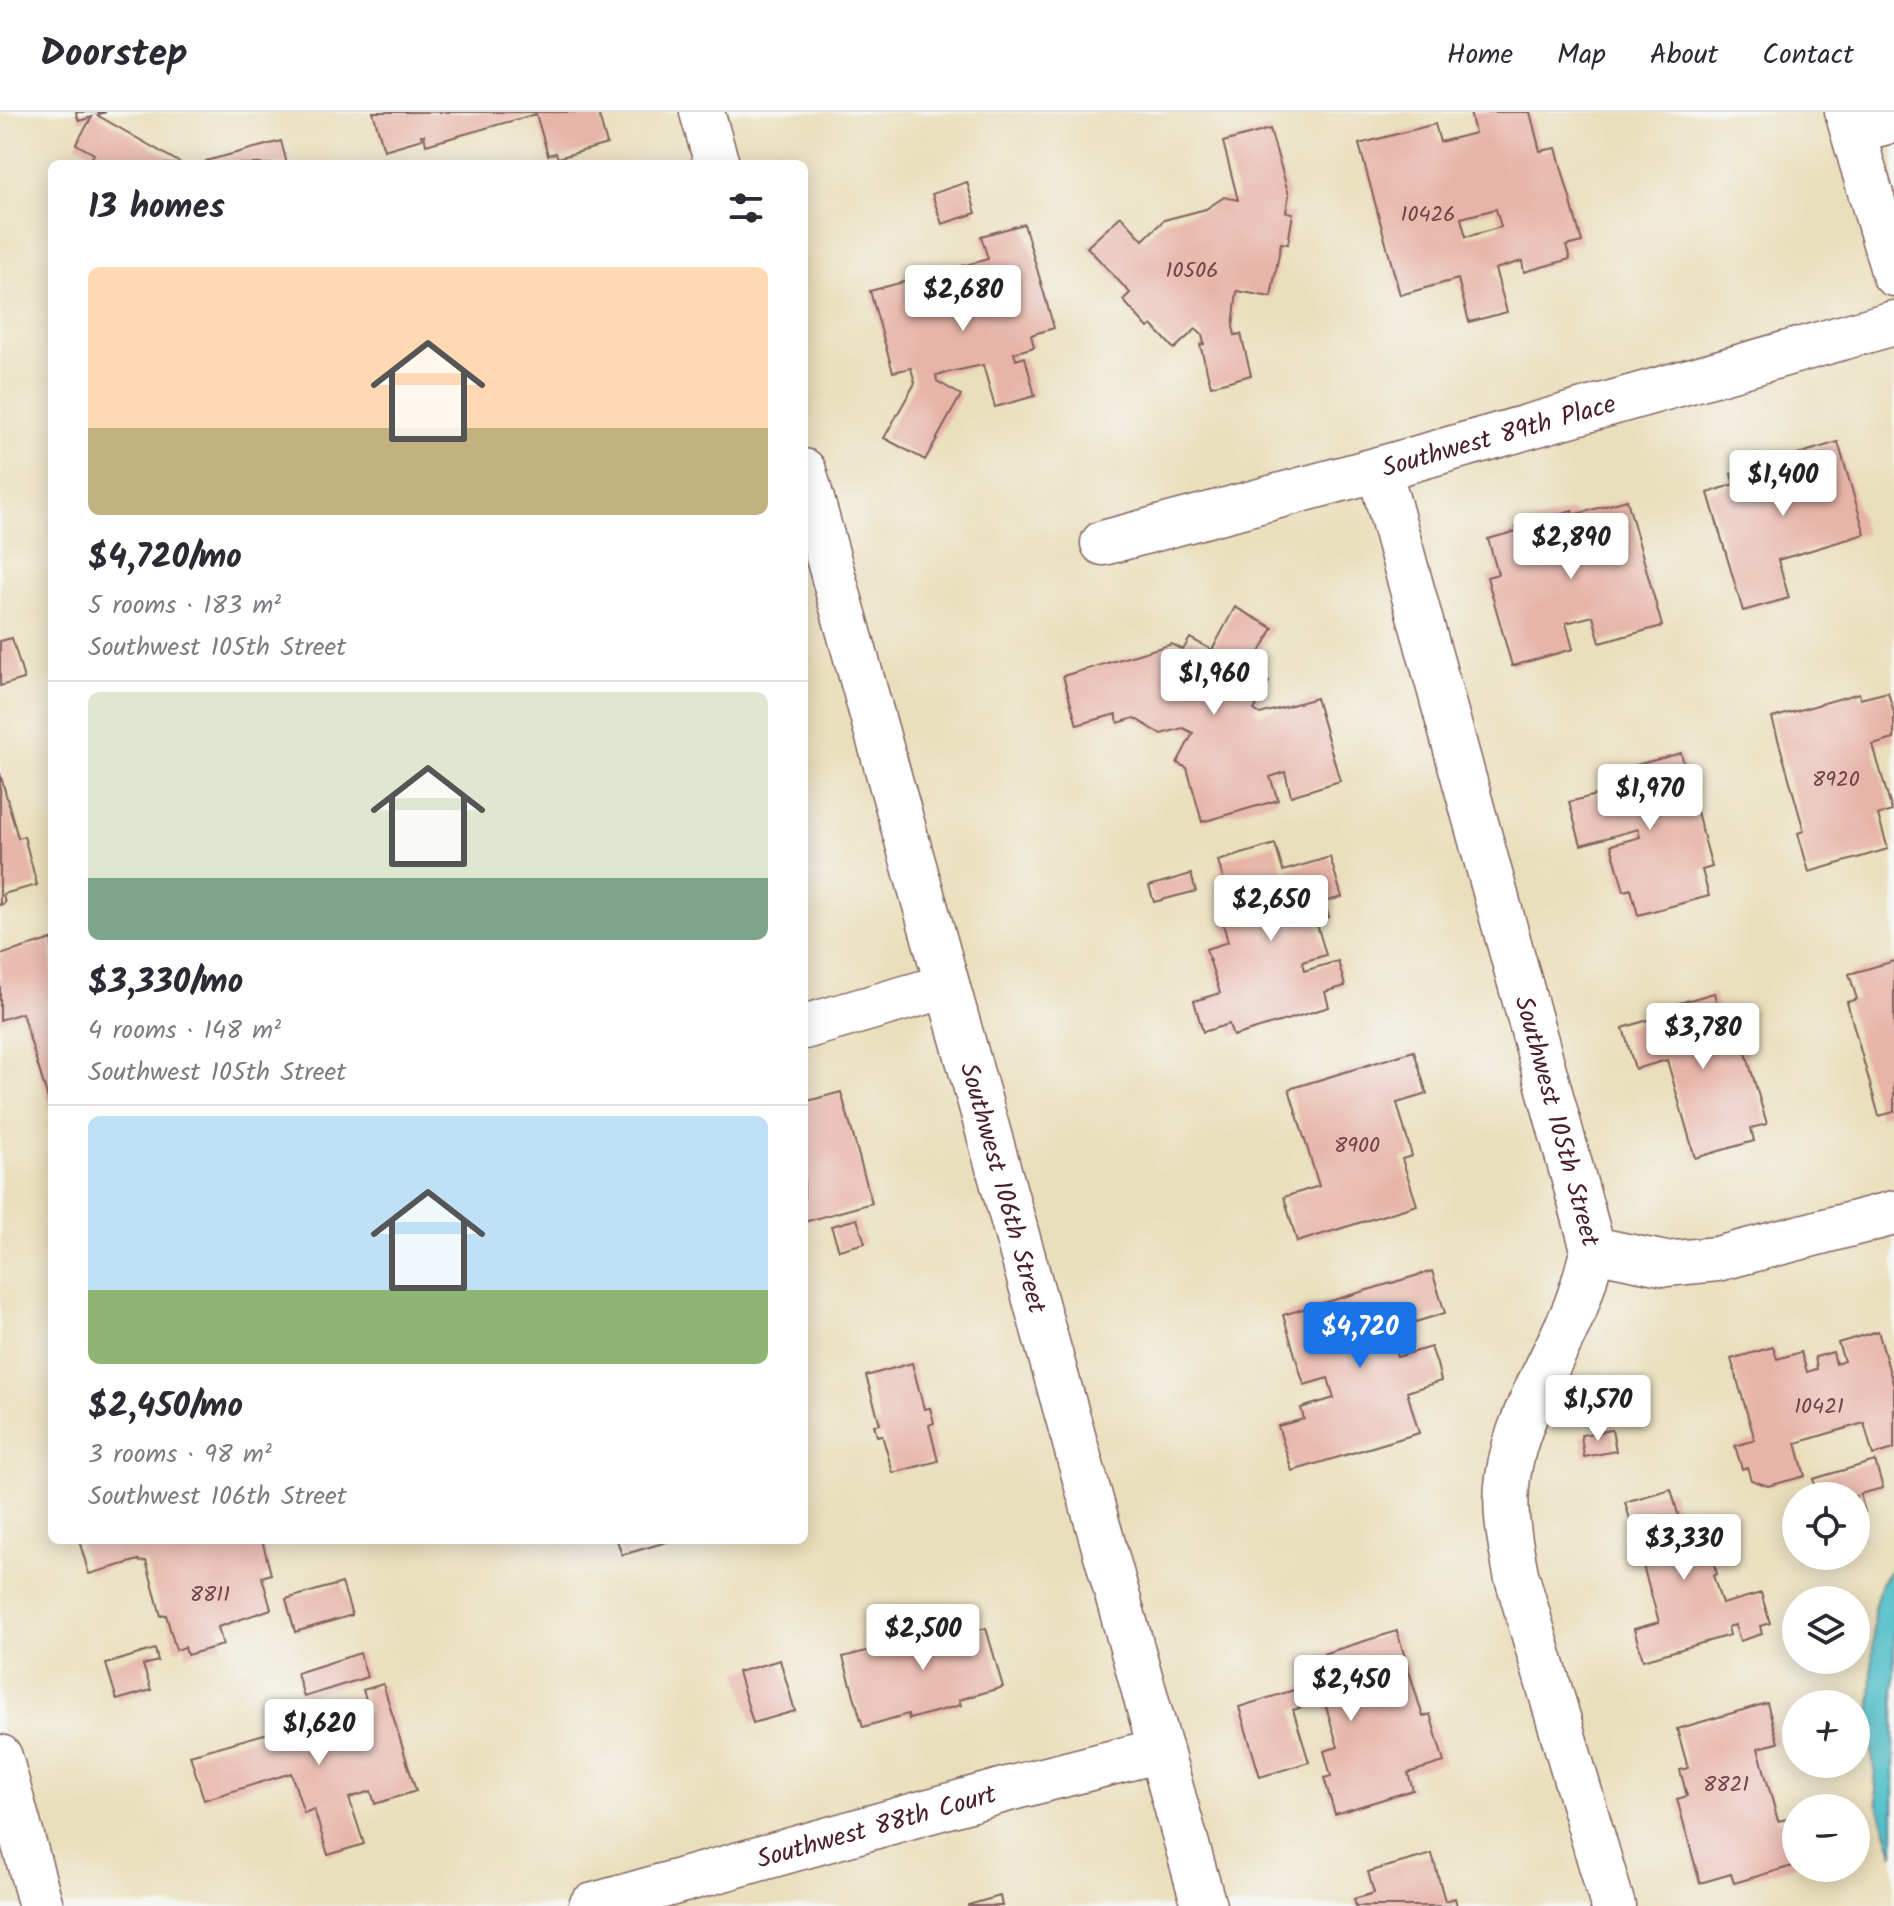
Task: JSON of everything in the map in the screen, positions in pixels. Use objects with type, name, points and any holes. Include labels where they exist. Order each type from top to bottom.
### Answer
[{"type":"street","points":[[702,112],[716,160]]},
{"type":"street","points":[[1894,120],[1850,122],[1894,274]]},
{"type":"street","name":"Southwest 89th Place","points":[[1103,543],[1379,469],[1894,323]]},
{"type":"street","name":"Southwest 105th Street","points":[[1379,469],[1593,1249],[1575,1309],[1514,1450],[1506,1504],[1507,1529],[1516,1574],[1613,1906]]},
{"type":"street","name":"Southwest 106th Street","points":[[808,485],[1204,1906]]},
{"type":"street","points":[[808,1026],[947,986]]},
{"type":"street","points":[[1593,1249],[1666,1264],[1690,1263],[1717,1259],[1894,1213]]},
{"type":"street","name":"Southwest 88th Court","points":[[591,1906],[993,1793],[1161,1750]]},
{"type":"street","points":[[0,1757],[41,1906]]},
{"type":"water","points":[[1894,1566],[1894,1855],[1878,1806],[1870,1733],[1874,1609],[1881,1583]]},
{"type":"building","points":[[76,112],[106,112],[97,115],[175,160],[90,160],[94,154],[76,144],[92,117],[79,121]]},
{"type":"building","points":[[373,112],[598,112],[607,144],[558,158],[556,153],[548,155],[536,114],[426,145],[424,135],[421,135],[422,139],[384,150]]},
{"type":"building","points":[[1470,112],[1530,112],[1540,151],[1556,148],[1582,242],[1566,246],[1570,259],[1524,272],[1522,261],[1495,269],[1507,312],[1469,322],[1458,279],[1400,295],[1359,144],[1435,124],[1440,142],[1475,133]],"holes":[[[1496,209],[1501,227],[1466,237],[1461,218]]]},
{"type":"building","points":[[1270,129],[1289,195],[1286,212],[1293,213],[1288,244],[1281,243],[1271,297],[1237,291],[1233,327],[1235,335],[1241,334],[1251,375],[1211,386],[1200,345],[1204,344],[1202,335],[1196,329],[1174,349],[1152,325],[1148,328],[1123,300],[1130,293],[1087,247],[1121,216],[1143,240],[1164,220],[1206,209],[1224,197],[1238,200],[1223,142]]},
{"type":"building","points":[[281,141],[286,160],[210,160]]},
{"type":"building","points":[[967,182],[976,213],[942,224],[932,194]]},
{"type":"building","points":[[1024,224],[1054,328],[1031,335],[1034,347],[1014,353],[1016,360],[1025,357],[1035,396],[995,407],[983,365],[936,375],[937,381],[961,395],[925,460],[884,438],[915,383],[911,368],[893,372],[870,291],[988,259],[981,236]]},
{"type":"building","points":[[1838,442],[1865,534],[1778,560],[1789,598],[1743,611],[1708,493],[1734,484],[1731,474]]},
{"type":"building","points":[[1627,500],[1662,626],[1600,643],[1593,616],[1566,623],[1573,649],[1512,666],[1487,577],[1498,574],[1488,539],[1572,510],[1573,515]]},
{"type":"building","points":[[1235,607],[1273,628],[1250,671],[1269,682],[1254,710],[1260,714],[1316,698],[1340,781],[1291,796],[1285,772],[1270,777],[1278,800],[1202,822],[1187,768],[1177,763],[1193,733],[1183,728],[1161,734],[1134,718],[1118,723],[1116,714],[1077,725],[1063,676],[1172,644],[1183,650],[1190,638],[1212,650]]},
{"type":"building","points":[[12,638],[24,679],[0,686],[0,641]]},
{"type":"building","points":[[1888,692],[1894,713],[1894,739],[1873,745],[1892,811],[1878,815],[1888,849],[1809,872],[1798,833],[1804,831],[1772,718],[1859,693],[1860,699]]},
{"type":"building","points":[[1681,753],[1712,867],[1702,870],[1709,896],[1638,915],[1631,889],[1624,891],[1611,845],[1640,837],[1638,829],[1581,845],[1569,802],[1604,793],[1599,775]]},
{"type":"building","points":[[0,773],[18,838],[24,836],[37,885],[3,894],[5,903],[0,905]]},
{"type":"building","points":[[1275,844],[1283,871],[1330,857],[1342,897],[1324,902],[1329,917],[1316,921],[1326,955],[1302,962],[1304,971],[1338,961],[1345,986],[1325,992],[1329,1007],[1233,1036],[1229,1024],[1203,1032],[1194,1001],[1220,993],[1206,949],[1228,942],[1221,916],[1233,913],[1218,861]]},
{"type":"building","points":[[1191,874],[1196,891],[1154,902],[1149,886]]},
{"type":"building","points":[[48,940],[48,1099],[22,1013],[0,1020],[0,955]]},
{"type":"building","points":[[1894,961],[1894,1112],[1879,1116],[1847,1002],[1857,999],[1849,974]]},
{"type":"building","points":[[1714,993],[1722,1020],[1735,1016],[1767,1124],[1751,1128],[1754,1141],[1695,1158],[1667,1060],[1635,1069],[1623,1028],[1657,1017],[1655,1010]]},
{"type":"building","points":[[1414,1051],[1427,1094],[1397,1103],[1412,1156],[1402,1159],[1417,1205],[1297,1242],[1284,1197],[1319,1186],[1289,1089]]},
{"type":"building","points":[[841,1092],[872,1203],[808,1221],[808,1101]]},
{"type":"building","points":[[857,1219],[865,1243],[839,1250],[831,1226]]},
{"type":"building","points":[[1432,1271],[1445,1313],[1389,1330],[1397,1357],[1431,1347],[1437,1364],[1441,1381],[1407,1392],[1419,1433],[1292,1471],[1278,1426],[1304,1419],[1301,1408],[1334,1398],[1328,1378],[1304,1385],[1283,1315]]},
{"type":"building","points":[[1878,1331],[1894,1387],[1894,1449],[1873,1455],[1864,1423],[1796,1443],[1805,1476],[1768,1486],[1751,1480],[1747,1467],[1742,1469],[1735,1446],[1755,1440],[1731,1359],[1773,1347],[1777,1359],[1801,1352],[1807,1372],[1817,1369],[1815,1357],[1833,1352],[1836,1364],[1844,1361],[1838,1343]]},
{"type":"building","points":[[912,1363],[924,1409],[930,1408],[932,1415],[934,1423],[929,1425],[938,1461],[893,1473],[882,1435],[877,1436],[874,1425],[880,1424],[866,1376]]},
{"type":"building","points":[[1612,1430],[1616,1451],[1584,1457],[1581,1435]]},
{"type":"building","points":[[1875,1461],[1883,1488],[1870,1491],[1870,1482],[1814,1482],[1813,1479]]},
{"type":"building","points":[[1671,1489],[1681,1525],[1701,1520],[1717,1574],[1713,1575],[1722,1604],[1761,1593],[1770,1623],[1760,1626],[1762,1634],[1740,1641],[1735,1625],[1728,1627],[1730,1635],[1643,1660],[1634,1629],[1659,1622],[1625,1502]]},
{"type":"building","points":[[80,1544],[263,1544],[271,1574],[262,1577],[271,1609],[218,1627],[223,1645],[187,1655],[185,1647],[176,1650],[166,1615],[161,1616],[146,1561],[139,1560],[89,1574]]},
{"type":"building","points":[[618,1544],[660,1544],[622,1555]]},
{"type":"building","points":[[342,1583],[352,1615],[295,1632],[286,1599]]},
{"type":"building","points":[[964,1615],[969,1633],[986,1628],[1003,1687],[959,1700],[961,1705],[909,1719],[908,1714],[863,1727],[843,1657],[874,1649],[875,1654],[897,1647],[893,1635]]},
{"type":"building","points":[[1397,1631],[1423,1717],[1430,1714],[1444,1762],[1408,1773],[1413,1790],[1335,1814],[1324,1778],[1331,1776],[1324,1751],[1338,1747],[1324,1700],[1293,1710],[1309,1762],[1260,1777],[1239,1707],[1307,1686],[1300,1661]]},
{"type":"building","points":[[155,1649],[158,1661],[143,1665],[151,1690],[117,1700],[106,1664]]},
{"type":"building","points":[[360,1653],[367,1677],[304,1697],[297,1673]]},
{"type":"building","points":[[780,1660],[795,1711],[753,1723],[738,1672]]},
{"type":"building","points":[[383,1684],[416,1791],[375,1804],[371,1791],[349,1798],[364,1844],[328,1855],[314,1809],[304,1813],[291,1773],[204,1800],[190,1755],[310,1721],[313,1730],[370,1712],[363,1690]]},
{"type":"building","points":[[1767,1703],[1778,1743],[1758,1748],[1778,1821],[1782,1820],[1782,1869],[1734,1883],[1731,1874],[1700,1883],[1677,1799],[1687,1796],[1680,1770],[1688,1768],[1677,1729]]},
{"type":"building","points":[[1432,1854],[1445,1901],[1455,1898],[1457,1906],[1356,1906],[1354,1899],[1374,1893],[1368,1872]]},
{"type":"building","points":[[1000,1896],[1002,1906],[968,1906],[968,1905]]}]
